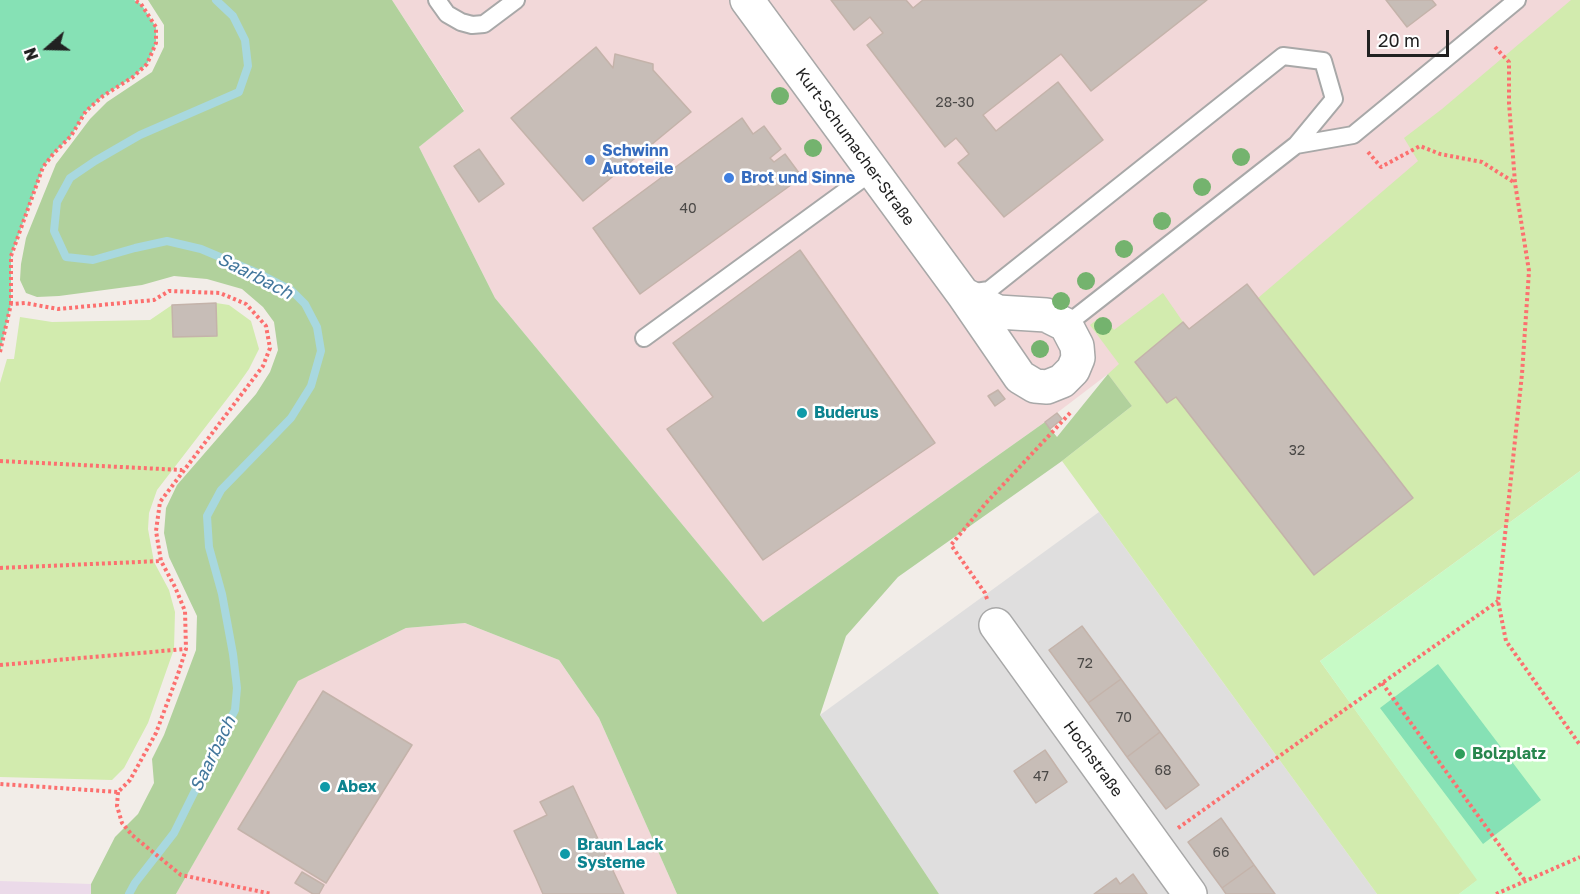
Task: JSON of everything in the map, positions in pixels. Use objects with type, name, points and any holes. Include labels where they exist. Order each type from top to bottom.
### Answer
[{"type":"street","name":"Kurt-Schumacher-Straße","points":[[747,0],[963,294],[1020,378],[1041,387],[1062,381]]},
{"type":"street","name":"Kurt-Schumacher-Straße","points":[[963,294],[998,312],[1046,315],[1066,325]]},
{"type":"street","points":[[1062,381],[1072,370],[1078,358],[1077,346],[1066,325]]},
{"type":"street","name":"Hochstraße","points":[[996,625],[1190,894]]},
{"type":"lane","points":[[437,0],[447,14],[472,25],[484,24],[516,0]]},
{"type":"lane","points":[[1296,145],[1353,135],[1517,0]]},
{"type":"lane","points":[[963,294],[989,290],[1283,56],[1323,61],[1334,99],[1296,145],[1066,325]]},
{"type":"lane","points":[[644,338],[873,171]]},
{"type":"path","points":[[0,351],[11,304],[11,256],[43,167],[71,136],[86,111],[147,64],[156,43],[156,27],[141,4],[134,0]]},
{"type":"path","points":[[1479,31],[1509,62],[1509,103],[1515,183],[1529,271],[1522,374],[1498,602],[1506,640],[1580,745]]},
{"type":"path","points":[[1353,135],[1381,167],[1420,146],[1440,154],[1482,162],[1515,183]]},
{"type":"path","points":[[11,304],[25,303],[58,309],[154,300],[170,291],[220,293],[246,304],[266,326],[270,348],[263,366],[160,502],[156,531],[161,561],[185,611],[186,649],[156,733],[130,780],[118,792],[117,806],[122,823],[132,834],[182,874],[272,894]]},
{"type":"path","points":[[996,625],[985,593],[951,545],[986,503],[1077,405],[1062,381]]},
{"type":"path","points":[[0,461],[183,470]]},
{"type":"path","points":[[0,568],[161,561]]},
{"type":"path","points":[[1155,844],[1498,602]]},
{"type":"path","points":[[0,665],[186,649]]},
{"type":"path","points":[[1382,683],[1526,882]]},
{"type":"path","points":[[0,784],[118,792]]},
{"type":"path","points":[[1496,894],[1580,856]]},
{"type":"shaded area","points":[[392,0],[1580,0],[1580,471],[1320,661],[1108,374],[1045,422],[763,622],[495,298],[419,147],[464,110]]},
{"type":"shaded area","points":[[1099,512],[1377,894],[939,894],[820,715]]},
{"type":"shaded area","points":[[465,623],[559,660],[599,718],[677,894],[176,894],[297,681],[406,628]]},
{"type":"shaded area","points":[[0,881],[91,884],[91,894],[0,894]]},
{"type":"green space","points":[[0,0],[134,0],[141,4],[156,27],[156,43],[147,64],[86,111],[71,136],[43,167],[11,256],[11,304],[0,352]]},
{"type":"green space","points":[[148,0],[392,0],[464,111],[419,147],[495,298],[763,622],[1045,422],[1057,437],[1108,374],[1132,406],[1062,461],[898,577],[846,636],[820,715],[939,894],[677,894],[599,718],[559,660],[465,623],[406,628],[298,681],[176,894],[91,894],[91,884],[115,837],[138,814],[154,783],[152,759],[164,735],[196,650],[197,616],[169,557],[164,533],[166,508],[177,485],[256,394],[270,372],[278,350],[274,322],[263,307],[242,289],[207,279],[174,276],[142,285],[37,297],[26,293],[20,280],[26,238],[56,164],[90,119],[107,102],[152,72],[164,47],[164,25]]},
{"type":"green space","points":[[1571,0],[1580,0],[1580,471],[1320,661],[1478,880],[1459,894],[1377,894],[1062,461],[1132,406],[1108,374],[1119,364],[1090,325],[1100,317],[1107,321],[1114,330],[1163,293],[1183,322],[1135,362],[1167,403],[1176,397],[1314,575],[1413,498],[1258,298],[1418,161],[1404,138],[1442,109]]},
{"type":"green space","points":[[216,303],[229,305],[251,321],[259,349],[237,386],[157,490],[149,513],[148,529],[154,562],[169,590],[175,612],[174,649],[148,723],[124,768],[112,780],[0,777],[0,383],[7,359],[14,359],[20,317],[52,322],[150,320],[172,305]]},
{"type":"green space","points":[[1580,471],[1580,894],[1459,894],[1477,880],[1320,661]]},
{"type":"green space","name":"Bolzplatz","points":[[1438,664],[1541,800],[1483,844],[1380,708]]},
{"type":"building","points":[[831,0],[906,0],[913,8],[923,0],[1207,0],[1091,91],[1061,54],[983,115],[996,131],[1058,82],[1103,140],[1004,217],[958,163],[969,154],[963,146],[956,138],[945,147],[867,45],[883,33],[870,17],[854,30]]},
{"type":"building","points":[[1386,0],[1432,0],[1436,5],[1407,27]]},
{"type":"building","name":"Schwinn Autoteile","points":[[596,47],[613,68],[615,54],[653,64],[653,70],[691,112],[583,201],[511,118]]},
{"type":"building","points":[[742,118],[753,134],[764,126],[781,149],[770,158],[774,162],[785,154],[802,177],[640,294],[593,228]]},
{"type":"building","points":[[479,149],[504,184],[479,202],[454,166]]},
{"type":"building","name":"Buderus","points":[[800,250],[935,443],[763,560],[667,429],[713,397],[673,343]]},
{"type":"building","points":[[1247,284],[1413,498],[1314,575],[1176,397],[1167,403],[1135,362],[1183,322],[1189,329]]},
{"type":"building","points":[[216,303],[217,336],[173,337],[172,305]]},
{"type":"building","points":[[998,390],[1005,399],[995,406],[988,396]]},
{"type":"building","points":[[1057,413],[1062,419],[1050,429],[1045,422]]},
{"type":"building","points":[[1082,626],[1121,679],[1088,703],[1049,650]]},
{"type":"building","points":[[1121,679],[1160,732],[1127,757],[1088,703]]},
{"type":"building","name":"Abex","points":[[323,691],[412,745],[326,883],[238,829]]},
{"type":"building","points":[[1160,732],[1199,785],[1166,809],[1127,757]]},
{"type":"building","points":[[1045,750],[1067,782],[1036,803],[1014,771]]},
{"type":"building","name":"Braun Lack Systeme","points":[[573,786],[624,894],[543,894],[514,831],[547,815],[540,802]]},
{"type":"building","points":[[1221,818],[1254,865],[1222,888],[1188,842]]},
{"type":"building","points":[[1254,865],[1275,894],[1226,894],[1222,888]]},
{"type":"building","points":[[302,872],[324,885],[319,894],[313,894],[295,883]]},
{"type":"building","points":[[1133,874],[1147,894],[1094,894],[1116,878],[1120,884]]},
{"type":"waterway","name":"Saarbach","points":[[129,894],[174,833],[235,710],[237,688],[233,654],[222,594],[209,547],[207,516],[221,490],[291,418],[311,386],[321,351],[317,327],[305,304],[291,290],[260,274],[201,249],[167,241],[93,260],[66,257],[54,231],[57,202],[70,178],[140,135],[239,92],[248,66],[245,40],[233,16],[216,0]]},
{"type":"place","name":"Schwinn Autoteile","points":[[590,160]]},
{"type":"place","name":"Brot und Sinne","points":[[729,178]]},
{"type":"place","name":"Buderus","points":[[802,413]]},
{"type":"place","name":"Bolzplatz","points":[[1460,754]]},
{"type":"place","name":"Abex","points":[[325,787]]},
{"type":"place","name":"Braun Lack Systeme","points":[[565,854]]}]
